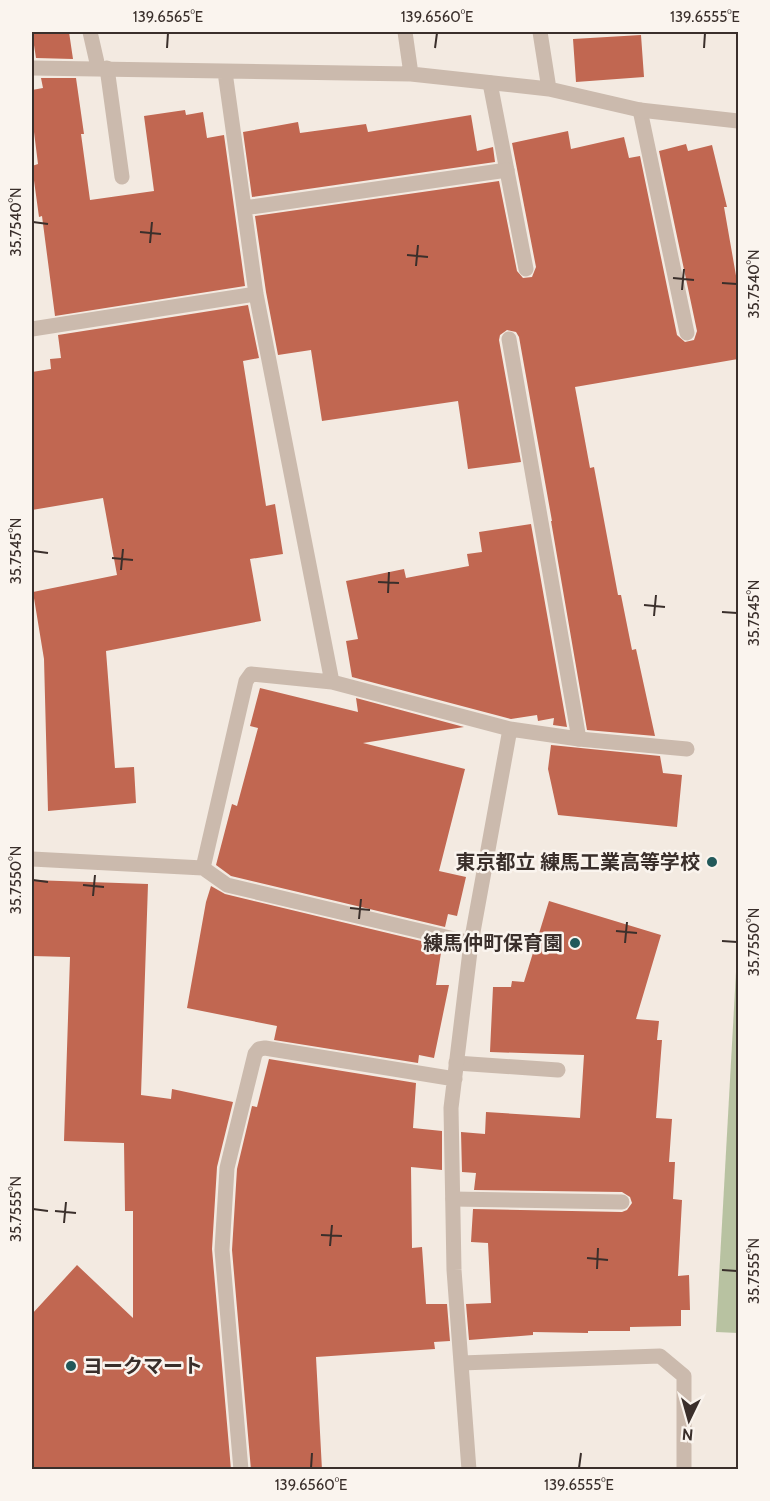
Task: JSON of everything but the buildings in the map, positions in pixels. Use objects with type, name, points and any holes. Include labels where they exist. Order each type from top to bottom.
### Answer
[{"type":"street","points":[[90,32],[102,68],[122,177]]},
{"type":"street","points":[[405,32],[411,74]]},
{"type":"street","points":[[540,32],[549,89]]},
{"type":"street","points":[[32,68],[411,74],[549,89],[640,110],[738,120]]},
{"type":"street","points":[[225,72],[256,294],[332,682]]},
{"type":"street","points":[[490,83],[526,269]]},
{"type":"street","points":[[640,110],[687,333]]},
{"type":"street","points":[[244,208],[507,170]]},
{"type":"street","points":[[32,329],[256,294]]},
{"type":"street","points":[[509,339],[579,739]]},
{"type":"street","points":[[203,868],[246,681],[251,674],[332,682],[510,729],[579,739],[687,749]]},
{"type":"street","points":[[469,1470],[454,1270],[452,1108],[471,943],[510,729]]},
{"type":"street","points":[[32,859],[203,868],[227,885],[471,943]]},
{"type":"street","points":[[241,1470],[222,1250],[227,1168],[255,1054],[259,1049],[265,1048],[454,1079]]},
{"type":"street","points":[[456,1063],[558,1070]]},
{"type":"street","points":[[453,1199],[622,1202]]},
{"type":"street","points":[[461,1363],[660,1356],[684,1376],[684,1470]]},
{"type":"green space","points":[[738,936],[738,1333],[716,1332]]},
{"type":"place","name":"東京都立 練馬工業高等学校","points":[[712,862]]},
{"type":"place","name":"練馬仲町保育園","points":[[575,943]]},
{"type":"place","name":"ヨークマート","points":[[71,1366]]}]
